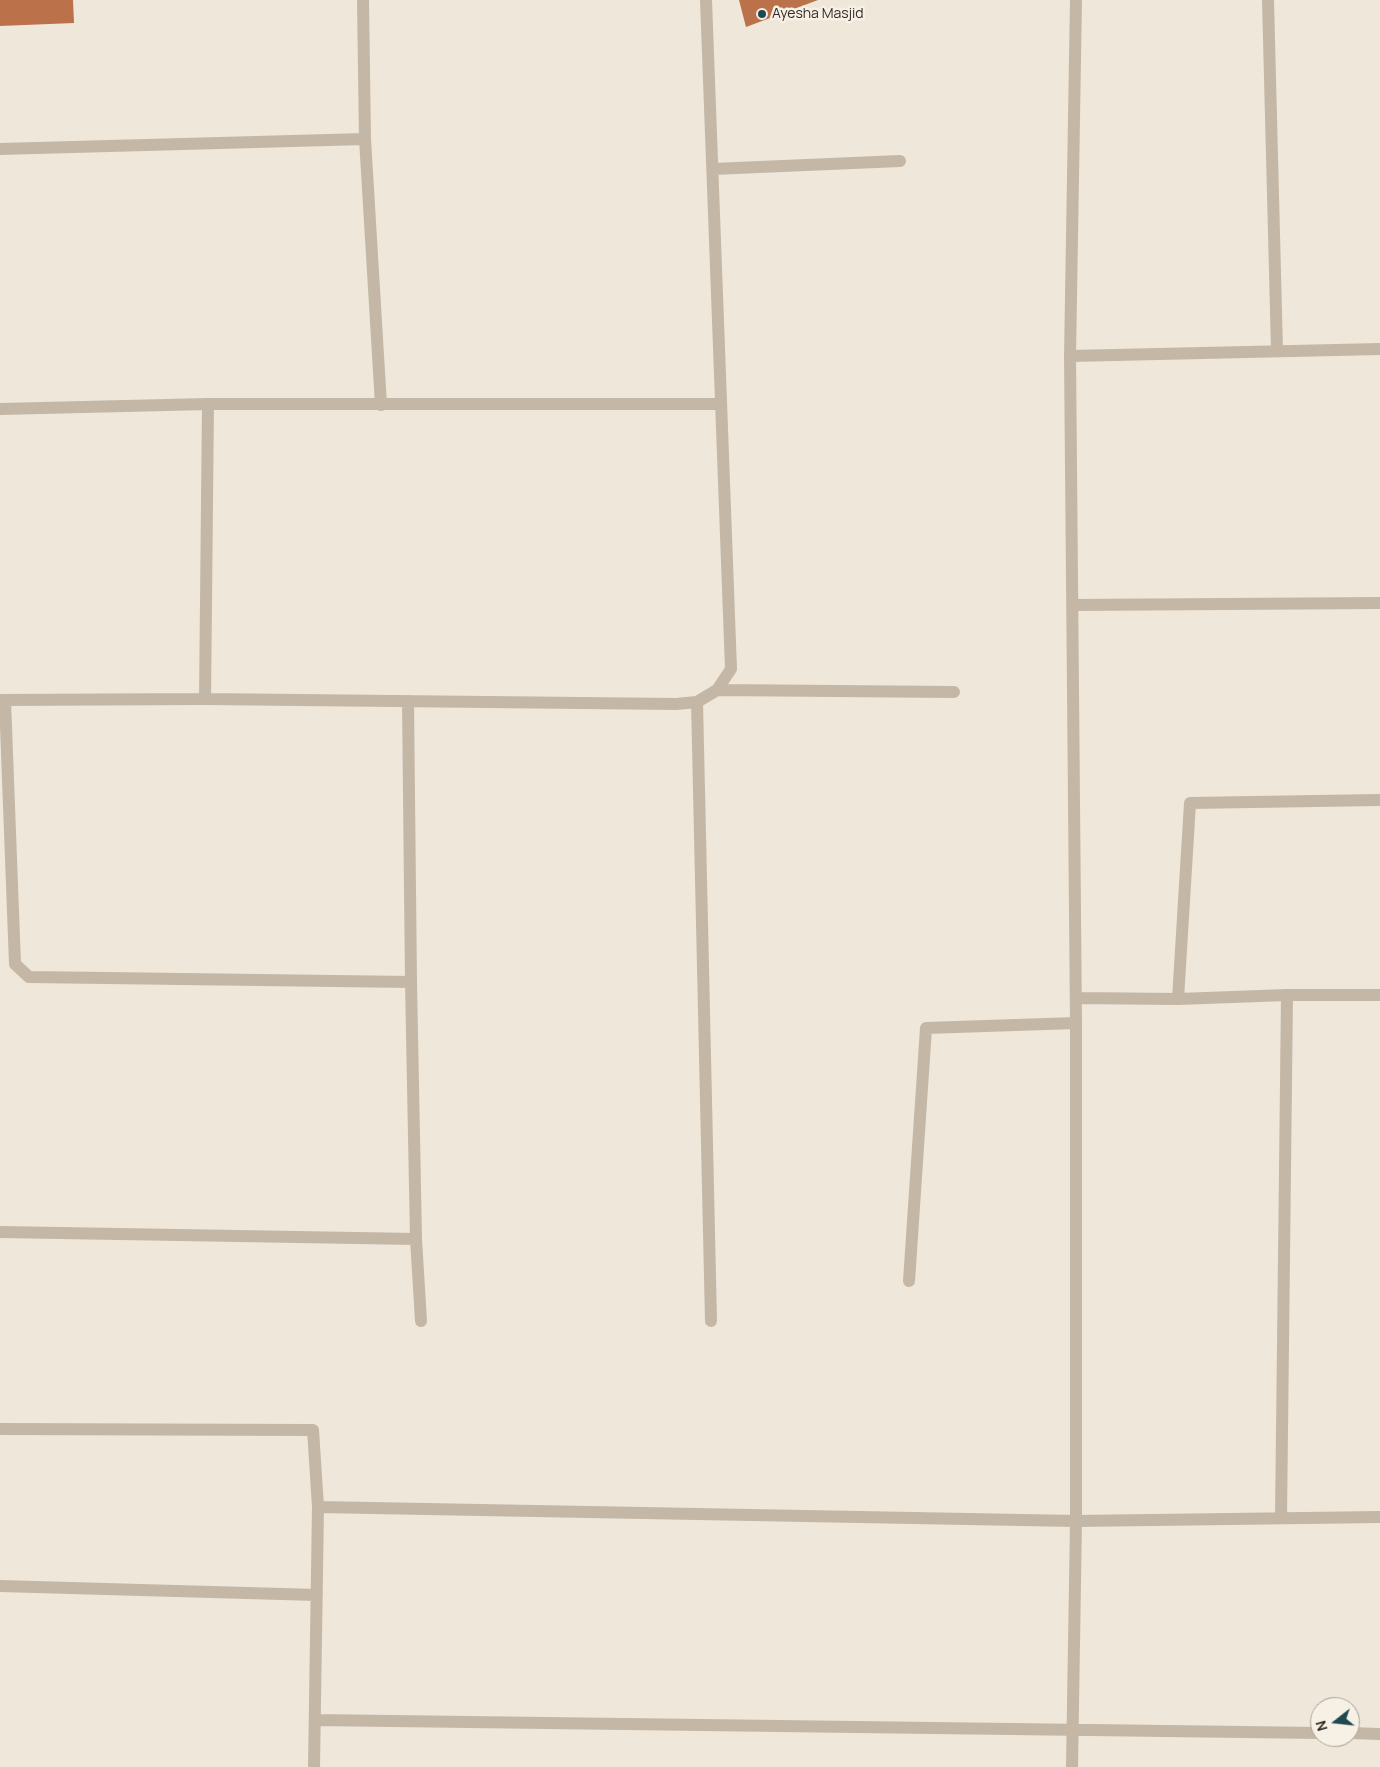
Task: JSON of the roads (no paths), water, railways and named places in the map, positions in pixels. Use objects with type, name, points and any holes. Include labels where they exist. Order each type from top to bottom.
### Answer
[{"type":"street","points":[[363,0],[365,139],[381,405]]},
{"type":"street","points":[[411,982],[29,977],[15,964],[2,700],[205,699],[676,704],[697,702],[717,690],[731,669],[706,0]]},
{"type":"street","points":[[1072,1767],[1076,1522],[1076,998],[1070,356],[1076,0]]},
{"type":"street","points":[[1268,0],[1277,350]]},
{"type":"street","points":[[0,149],[365,139]]},
{"type":"street","points":[[713,169],[900,162]]},
{"type":"street","points":[[1070,356],[1380,349]]},
{"type":"street","points":[[0,409],[208,404],[722,404]]},
{"type":"street","points":[[205,699],[208,404]]},
{"type":"street","points":[[1072,605],[1380,602]]},
{"type":"street","points":[[717,690],[954,692]]},
{"type":"street","points":[[408,701],[416,1239],[421,1321]]},
{"type":"street","points":[[697,702],[711,1321]]},
{"type":"street","points":[[1178,999],[1190,803],[1380,800]]},
{"type":"street","points":[[1076,998],[1178,999],[1287,995],[1380,995]]},
{"type":"street","points":[[1281,1518],[1287,995]]},
{"type":"street","points":[[909,1281],[926,1028],[1076,1023]]},
{"type":"street","points":[[0,1232],[416,1239]]},
{"type":"street","points":[[0,1429],[313,1430],[318,1507],[314,1767]]},
{"type":"street","points":[[318,1507],[1076,1522],[1380,1517]]},
{"type":"street","points":[[0,1586],[317,1595]]},
{"type":"street","points":[[315,1720],[1310,1733]]},
{"type":"street","points":[[1360,1733],[1380,1734]]},
{"type":"place","name":"Ayesha Masjid","points":[[762,14]]}]
